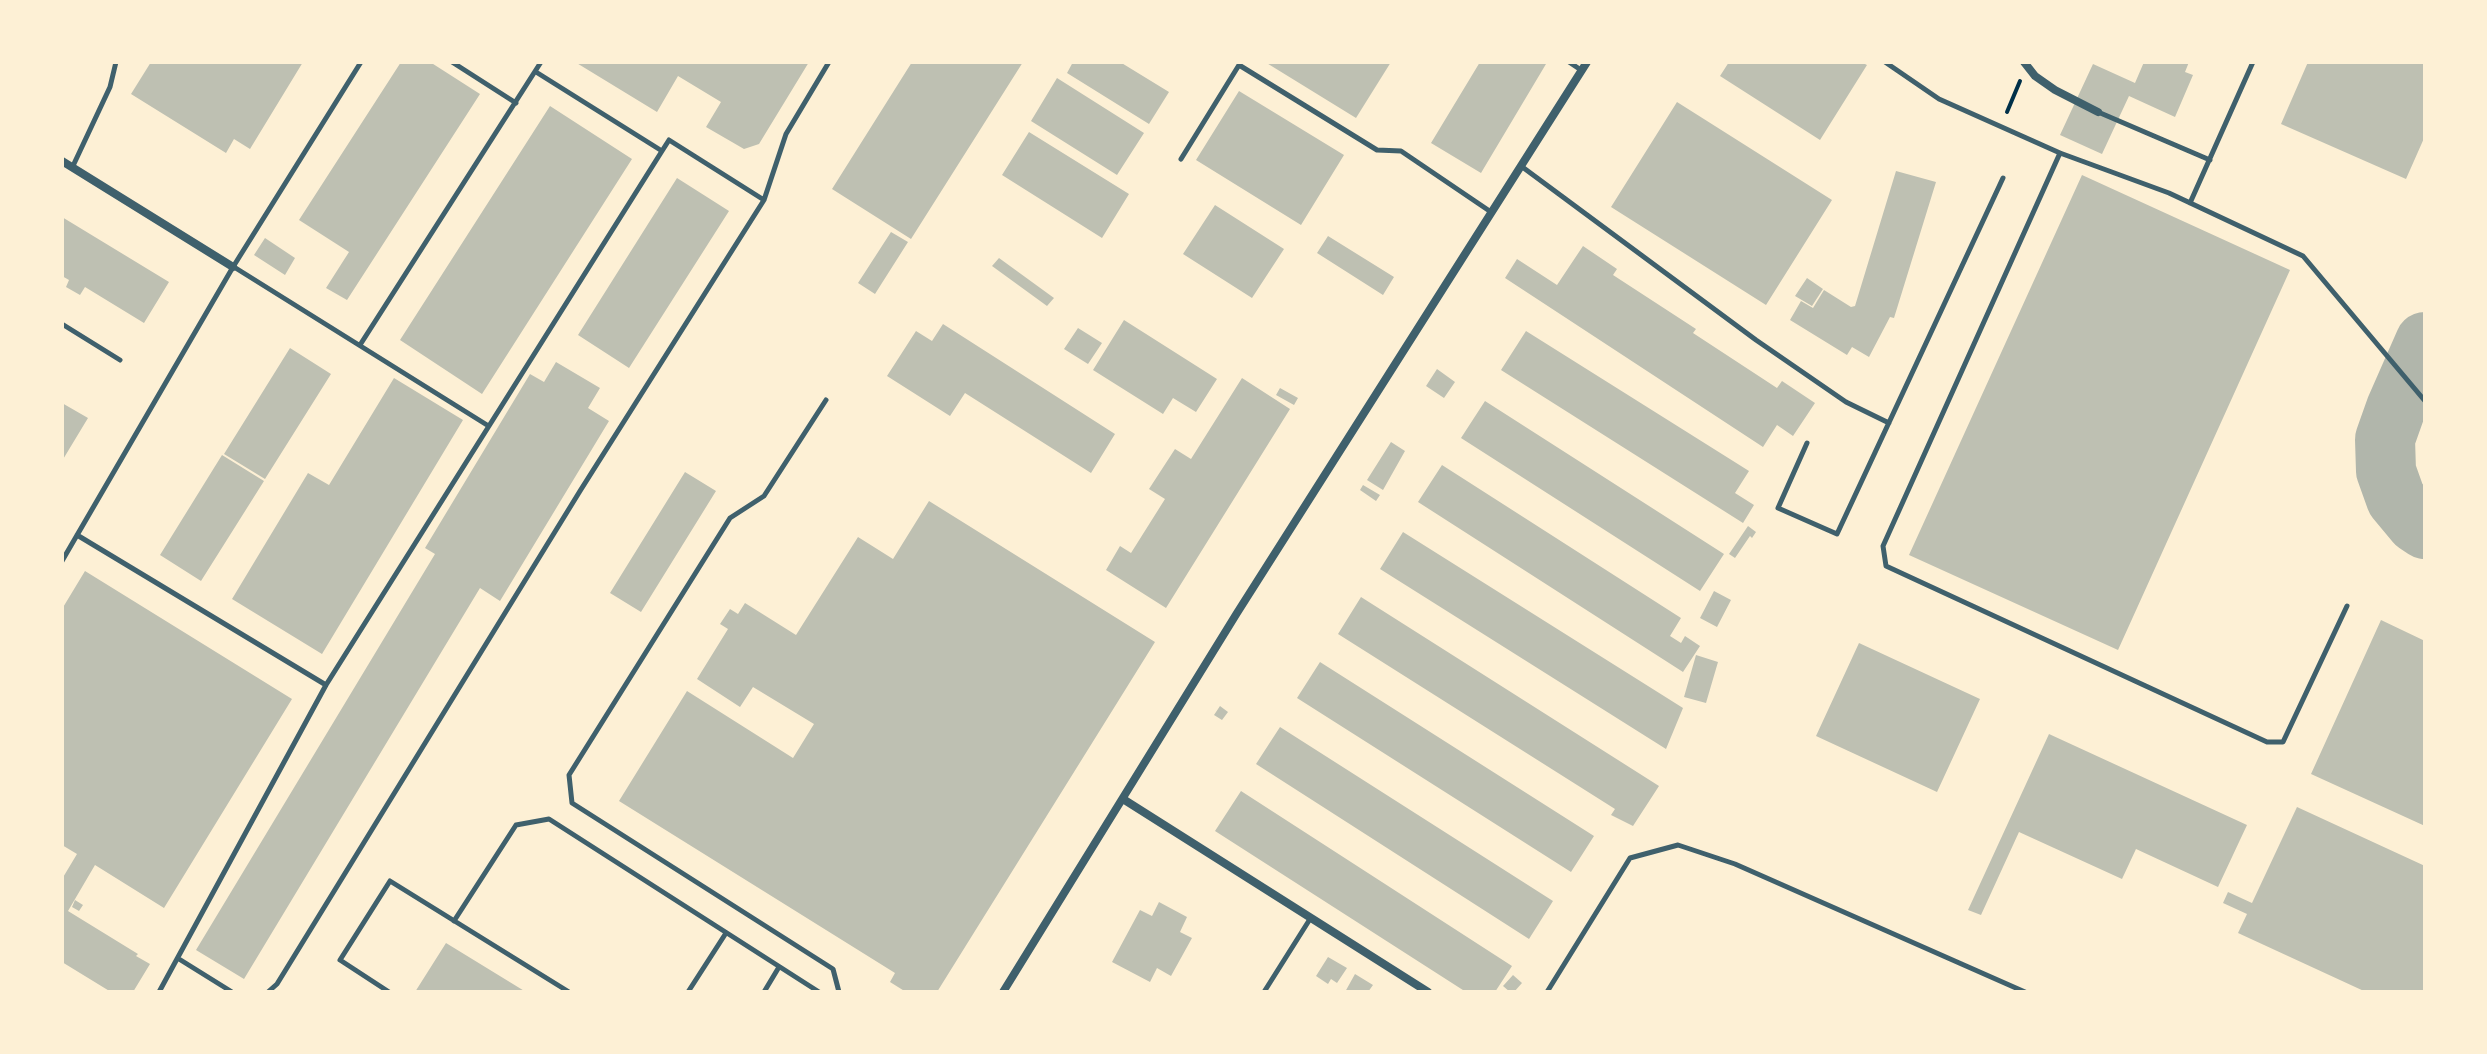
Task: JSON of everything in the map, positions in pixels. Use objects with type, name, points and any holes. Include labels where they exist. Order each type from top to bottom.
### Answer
[{"type":"street","points":[[2026,64],[2035,76],[2055,90],[2098,112]]},
{"type":"street","points":[[1003,992],[1245,599],[1584,66]]},
{"type":"street","points":[[62,161],[233,267]]},
{"type":"street","points":[[1123,799],[1428,992]]},
{"type":"lane","points":[[72,168],[110,87],[116,62]]},
{"type":"lane","points":[[62,561],[233,267],[361,62]]},
{"type":"lane","points":[[452,62],[516,103]]},
{"type":"lane","points":[[360,345],[541,62]]},
{"type":"lane","points":[[268,992],[277,984],[572,504],[764,200],[786,134],[829,62]]},
{"type":"lane","points":[[1569,62],[1584,66]]},
{"type":"lane","points":[[1885,62],[1939,99],[2060,153],[2190,203],[2303,256],[2425,401]]},
{"type":"lane","points":[[2190,203],[2253,62]]},
{"type":"lane","points":[[1181,159],[1239,65],[1377,150],[1401,151],[1491,212]]},
{"type":"lane","points":[[536,72],[662,151]]},
{"type":"lane","points":[[2098,112],[2210,160]]},
{"type":"lane","points":[[159,992],[326,685],[669,140],[764,200]]},
{"type":"lane","points":[[2060,153],[1883,546],[1886,566],[2267,742],[2283,742],[2347,606]]},
{"type":"lane","points":[[1520,165],[1756,340],[1846,402],[1889,423]]},
{"type":"lane","points":[[1807,443],[1778,508],[1837,534],[2003,178]]},
{"type":"lane","points":[[233,267],[487,425]]},
{"type":"lane","points":[[62,324],[120,360]]},
{"type":"lane","points":[[826,400],[764,496],[730,518],[569,775],[572,803],[833,969],[839,992]]},
{"type":"lane","points":[[77,535],[326,685]]},
{"type":"lane","points":[[454,921],[516,825],[549,819],[819,992]]},
{"type":"lane","points":[[1547,992],[1630,858],[1678,845],[1735,864],[2025,992]]},
{"type":"lane","points":[[389,992],[340,960],[390,881],[569,992]]},
{"type":"lane","points":[[1264,992],[1311,918]]},
{"type":"lane","points":[[688,992],[726,933]]},
{"type":"lane","points":[[179,959],[232,992]]},
{"type":"lane","points":[[764,992],[779,967]]},
{"type":"path","points":[[2007,112],[2026,64]]},
{"type":"building","points":[[151,62],[303,62],[250,149],[234,139],[226,153],[131,94]]},
{"type":"building","points":[[401,62],[430,62],[480,94],[347,300],[326,288],[349,252],[299,220]]},
{"type":"building","points":[[575,62],[809,62],[759,144],[744,149],[706,127],[721,102],[678,76],[657,112]]},
{"type":"building","points":[[912,62],[1023,62],[911,239],[832,189]]},
{"type":"building","points":[[1073,62],[1120,62],[1169,92],[1149,124],[1067,73]]},
{"type":"building","points":[[1265,62],[1391,62],[1356,118]]},
{"type":"building","points":[[1480,62],[1546,64],[1481,173],[1431,143]]},
{"type":"building","points":[[1729,62],[1861,62],[1867,65],[1820,140],[1720,76]]},
{"type":"building","points":[[2144,62],[2189,62],[2185,72],[2193,75],[2175,117],[2129,96],[2102,154],[2060,135],[2093,64],[2135,83]]},
{"type":"building","points":[[2308,62],[2425,62],[2425,136],[2406,179],[2281,124]]},
{"type":"building","points":[[1057,78],[1144,133],[1117,175],[1031,121]]},
{"type":"building","points":[[1239,91],[1344,155],[1301,225],[1196,160]]},
{"type":"building","points":[[1677,102],[1832,200],[1766,305],[1611,207]]},
{"type":"building","points":[[550,106],[632,159],[482,394],[400,340]]},
{"type":"building","points":[[1029,132],[1129,194],[1102,238],[1002,175]]},
{"type":"building","points":[[1896,171],[1936,182],[1894,318],[1890,317],[1869,357],[1852,347],[1847,355],[1790,320],[1801,301],[1813,308],[1824,290],[1851,307],[1855,306]]},
{"type":"building","points":[[2082,175],[2290,270],[2118,650],[1909,555]]},
{"type":"building","points":[[677,178],[729,211],[629,368],[578,335]]},
{"type":"building","points":[[1215,205],[1284,249],[1252,298],[1183,254]]},
{"type":"building","points":[[62,217],[169,282],[144,323],[85,287],[80,295],[66,287],[69,280],[62,276]]},
{"type":"building","points":[[891,232],[908,242],[875,294],[858,283]]},
{"type":"building","points":[[1328,236],[1394,277],[1383,295],[1317,253]]},
{"type":"building","points":[[265,238],[295,258],[285,275],[254,255]]},
{"type":"building","points":[[1583,246],[1617,269],[1613,275],[1696,329],[1693,333],[1777,388],[1782,381],[1815,403],[1793,436],[1777,425],[1763,447],[1505,278],[1517,259],[1557,285]]},
{"type":"building","points":[[999,258],[1054,298],[1047,306],[992,266]]},
{"type":"building","points":[[1807,278],[1823,289],[1812,306],[1795,296]]},
{"type":"building","points":[[1124,320],[1217,379],[1196,412],[1173,398],[1163,414],[1093,370]]},
{"type":"building","points":[[943,324],[1115,434],[1091,473],[965,393],[950,416],[887,376],[916,331],[932,341]]},
{"type":"building","points":[[1078,328],[1102,343],[1088,364],[1064,349]]},
{"type":"building","points":[[1526,331],[1749,471],[1735,493],[1754,505],[1743,523],[1501,370]]},
{"type":"building","points":[[290,348],[331,374],[265,479],[224,454]]},
{"type":"building","points":[[556,362],[600,388],[588,408],[609,421],[500,601],[480,588],[244,979],[196,950],[435,554],[425,548],[530,374],[544,382]]},
{"type":"building","points":[[1437,369],[1455,382],[1444,398],[1426,386]]},
{"type":"building","points":[[394,378],[463,420],[322,654],[232,599],[308,473],[329,485]]},
{"type":"building","points":[[1242,378],[1290,409],[1166,608],[1106,570],[1120,546],[1131,553],[1165,499],[1149,489],[1175,449],[1191,459]]},
{"type":"building","points":[[1280,388],[1298,398],[1294,405],[1276,395]]},
{"type":"building","points":[[1485,401],[1724,554],[1700,591],[1461,438]]},
{"type":"building","points":[[62,403],[88,418],[62,461]]},
{"type":"building","points":[[1391,442],[1405,451],[1383,490],[1367,480]]},
{"type":"building","points":[[222,455],[264,481],[201,581],[160,555]]},
{"type":"building","points":[[1442,465],[1681,618],[1670,636],[1681,643],[1685,636],[1700,646],[1683,672],[1418,502]]},
{"type":"building","points":[[685,472],[716,491],[641,612],[610,593]]},
{"type":"building","points":[[1363,485],[1380,495],[1376,501],[1360,490]]},
{"type":"building","points":[[929,501],[1155,642],[937,992],[906,992],[890,982],[895,973],[619,801],[687,691],[793,758],[814,724],[753,687],[740,707],[697,679],[728,629],[720,624],[730,609],[738,614],[745,603],[796,635],[858,537],[893,559]]},
{"type":"building","points":[[1748,526],[1756,532],[1735,558],[1729,554]]},
{"type":"building","points":[[1403,532],[1683,708],[1666,749],[1380,569]]},
{"type":"building","points":[[85,571],[292,699],[164,908],[95,865],[68,911],[150,964],[133,992],[111,992],[62,962],[62,879],[77,854],[62,845],[62,609]]},
{"type":"building","points":[[1714,591],[1731,600],[1717,627],[1700,618]]},
{"type":"building","points":[[1361,597],[1659,786],[1633,826],[1611,815],[1615,809],[1338,634]]},
{"type":"building","points":[[2381,620],[2425,641],[2425,826],[2311,774]]},
{"type":"building","points":[[1859,643],[1980,699],[1937,792],[1816,736]]},
{"type":"building","points":[[1696,655],[1718,662],[1706,703],[1684,697]]},
{"type":"building","points":[[1320,662],[1594,836],[1571,872],[1297,698]]},
{"type":"building","points":[[1220,706],[1228,712],[1222,720],[1214,715]]},
{"type":"building","points":[[1280,727],[1553,901],[1529,939],[1256,764]]},
{"type":"building","points":[[2049,734],[2247,825],[2218,887],[2136,849],[2122,879],[2019,832],[1981,915],[1968,910]]},
{"type":"building","points":[[1241,791],[1512,966],[1495,992],[1466,992],[1215,831]]},
{"type":"building","points":[[2297,807],[2425,866],[2425,992],[2366,992],[2238,933],[2247,914],[2223,903],[2228,892],[2252,903]]},
{"type":"building","points":[[75,900],[83,905],[79,911],[72,907]]},
{"type":"building","points":[[1159,902],[1187,917],[1180,932],[1192,938],[1171,976],[1157,968],[1150,982],[1112,962],[1140,910],[1152,916]]},
{"type":"building","points":[[446,943],[526,992],[415,992]]},
{"type":"building","points":[[1328,957],[1347,968],[1337,983],[1331,979],[1328,984],[1316,976]]},
{"type":"building","points":[[1355,974],[1373,985],[1368,992],[1345,992]]},
{"type":"building","points":[[1513,975],[1522,983],[1510,992],[1503,986]]},
{"type":"taxiway","points":[[2425,342],[2385,439],[2386,471],[2396,499],[2425,529]]}]
